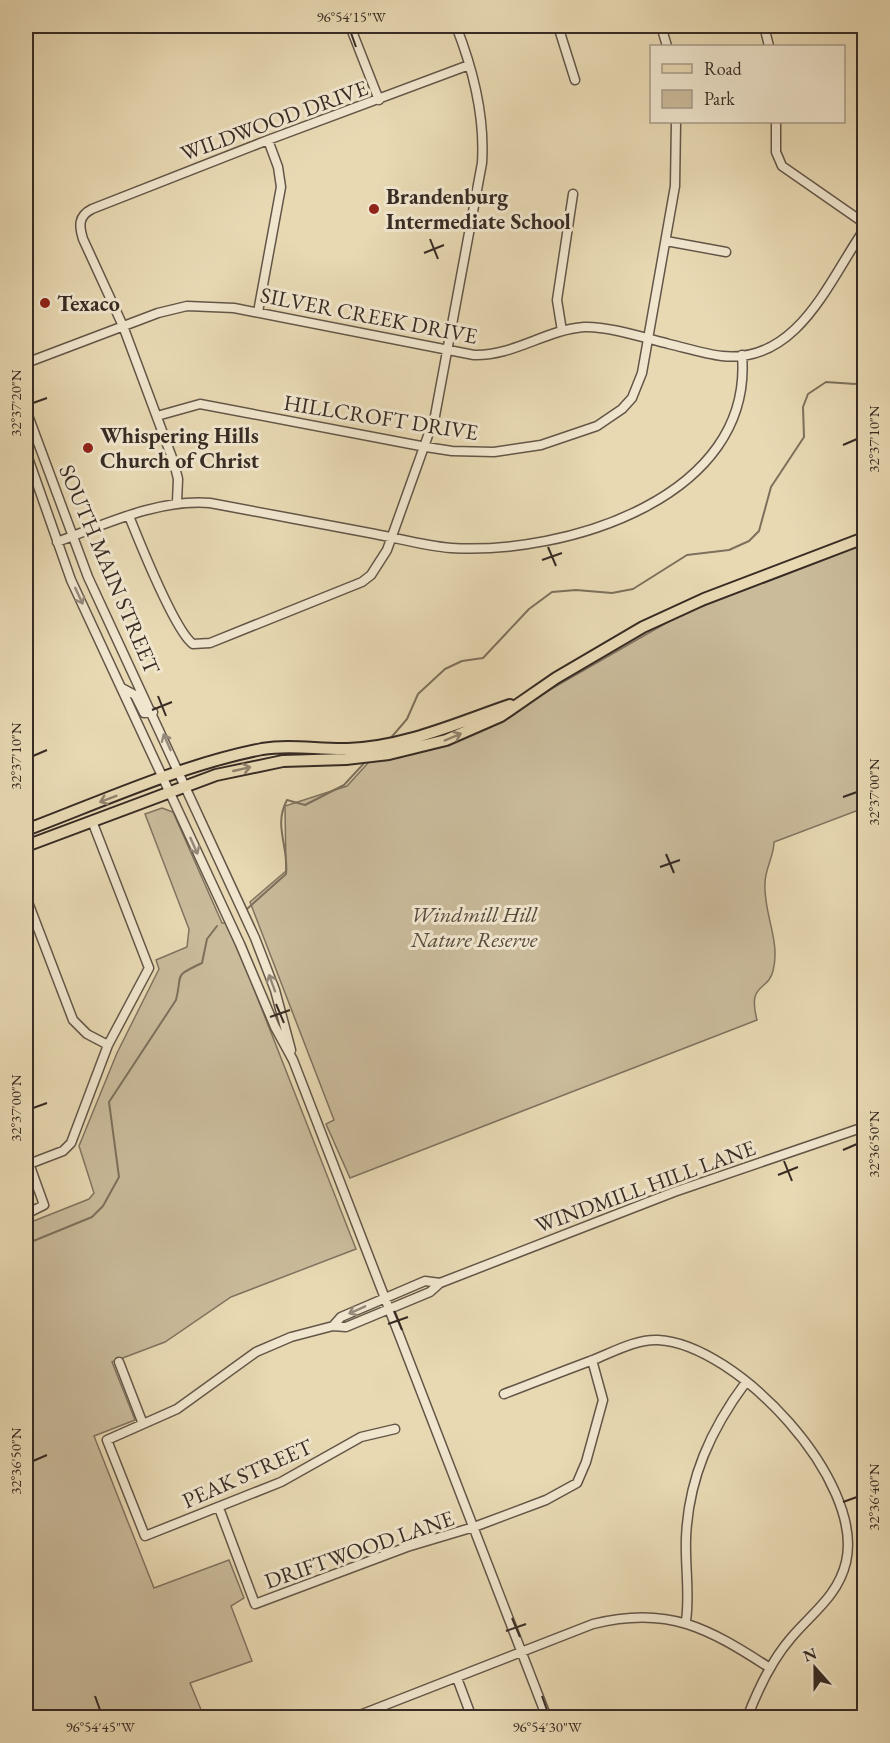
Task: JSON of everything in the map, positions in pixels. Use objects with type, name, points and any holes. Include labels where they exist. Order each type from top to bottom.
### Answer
[{"type":"main road","points":[[26,846],[216,775],[249,767],[302,759],[397,752],[446,740],[501,716],[519,702],[643,627],[704,599],[864,538]]},
{"type":"main road","points":[[26,830],[214,760],[292,746],[346,754],[423,736],[519,702]]},
{"type":"street","points":[[350,26],[379,100]]},
{"type":"street","points":[[129,516],[142,550],[183,633],[194,644],[201,645],[362,582],[380,563],[393,537],[426,447],[482,163],[482,125],[469,65],[456,26]]},
{"type":"street","points":[[558,26],[575,80]]},
{"type":"street","points":[[661,26],[667,45]]},
{"type":"street","points":[[764,26],[769,45]]},
{"type":"street","name":"WILDWOOD DRIVE","points":[[123,326],[92,262],[80,228],[83,216],[92,209],[469,65]]},
{"type":"street","name":"HILLCROFT DRIVE","points":[[157,416],[200,404],[452,451],[502,452],[541,445],[597,426],[622,409],[632,398],[642,373],[675,186],[676,123]]},
{"type":"street","points":[[776,123],[776,152],[782,166],[864,223]]},
{"type":"street","points":[[258,312],[281,187],[278,167],[268,140]]},
{"type":"street","points":[[562,331],[557,300],[573,194]]},
{"type":"street","name":"SILVER CREEK DRIVE","points":[[26,363],[158,313],[187,306],[258,312],[446,351],[498,355],[562,331],[585,327],[722,356],[742,355],[773,345],[798,328],[819,302],[864,230]]},
{"type":"street","points":[[666,241],[726,252]]},
{"type":"street","points":[[123,326],[176,470],[177,502]]},
{"type":"street","points":[[57,542],[129,516],[177,502],[210,503],[433,546],[493,548],[564,536],[631,515],[677,488],[711,453],[735,410],[744,374],[742,355]]},
{"type":"street","name":"SOUTH MAIN STREET","points":[[26,410],[88,576],[153,712],[255,938],[285,1023],[293,1060]]},
{"type":"street","points":[[26,452],[38,447]]},
{"type":"street","name":"SOUTH MAIN STREET","points":[[26,452],[71,580],[240,944],[275,1027],[293,1060]]},
{"type":"street","points":[[103,648],[119,641]]},
{"type":"street","points":[[122,688],[135,695],[144,713],[153,712]]},
{"type":"street","points":[[29,1164],[63,1151],[71,1143],[108,1044],[149,968],[92,822]]},
{"type":"street","points":[[26,897],[73,1020],[87,1034],[108,1044]]},
{"type":"street","points":[[240,944],[255,938]]},
{"type":"street","points":[[293,1060],[547,1718]]},
{"type":"street","name":"WINDMILL HILL LANE","points":[[145,1536],[107,1440],[198,1397],[256,1352],[291,1337],[333,1326],[346,1327],[430,1292],[440,1283],[674,1192],[864,1127]]},
{"type":"street","points":[[26,1155],[44,1205],[26,1214]]},
{"type":"street","name":"WINDMILL HILL LANE","points":[[333,1326],[341,1317],[425,1281],[440,1283]]},
{"type":"street","points":[[504,1394],[633,1344],[657,1340],[697,1349],[730,1368],[761,1394],[807,1443],[842,1508],[848,1532],[844,1568],[829,1599],[790,1638],[770,1668],[747,1718]]},
{"type":"street","name":"DRIFTWOOD LANE","points":[[219,1508],[255,1604],[407,1547],[474,1527],[546,1500],[576,1483],[589,1452],[603,1400],[592,1360]]},
{"type":"street","points":[[119,1362],[143,1424]]},
{"type":"street","points":[[686,1622],[689,1595],[686,1540],[689,1503],[709,1439],[726,1408],[746,1382]]},
{"type":"street","name":"PEAK STREET","points":[[145,1536],[281,1482],[361,1437],[395,1429]]},
{"type":"street","points":[[352,1718],[366,1715],[522,1652],[609,1620],[648,1617],[686,1622],[718,1635],[770,1668]]},
{"type":"street","points":[[457,1678],[472,1718]]},
{"type":"green space","name":"Windmill Hill Nature Reserve","points":[[864,544],[864,808],[774,842],[766,873],[765,894],[775,960],[770,978],[756,993],[757,1020],[350,1178],[326,1124],[334,1120],[250,902],[286,871],[285,806],[347,786],[378,752],[441,740],[494,722],[680,615]]},
{"type":"green space","points":[[162,808],[173,812],[222,923],[228,923],[356,1249],[231,1297],[165,1342],[112,1362],[135,1420],[94,1436],[154,1588],[229,1560],[244,1598],[231,1606],[252,1661],[190,1683],[204,1717],[26,1718],[26,1224],[89,1199],[94,1193],[79,1146],[117,1053],[159,969],[156,960],[187,947],[189,929],[145,814]]},
{"type":"waterway","points":[[389,740],[407,719],[418,694],[445,669],[462,661],[483,658],[529,609],[552,592],[576,590],[612,593],[633,589],[687,555],[729,550],[749,541],[759,531],[771,487],[804,437],[803,407],[808,394],[826,382],[855,384],[864,379]]},
{"type":"waterway","points":[[247,909],[286,874],[281,819],[287,800],[305,805],[344,785],[367,760]]},
{"type":"waterway","points":[[26,1244],[92,1217],[103,1206],[119,1177],[109,1102],[176,1000],[182,974],[202,963],[207,939],[217,926]]},
{"type":"place","name":"Brandenburg Intermediate School","points":[[374,209]]},
{"type":"place","name":"Texaco","points":[[45,303]]},
{"type":"place","name":"Whispering Hills Church of Christ","points":[[88,448]]}]
